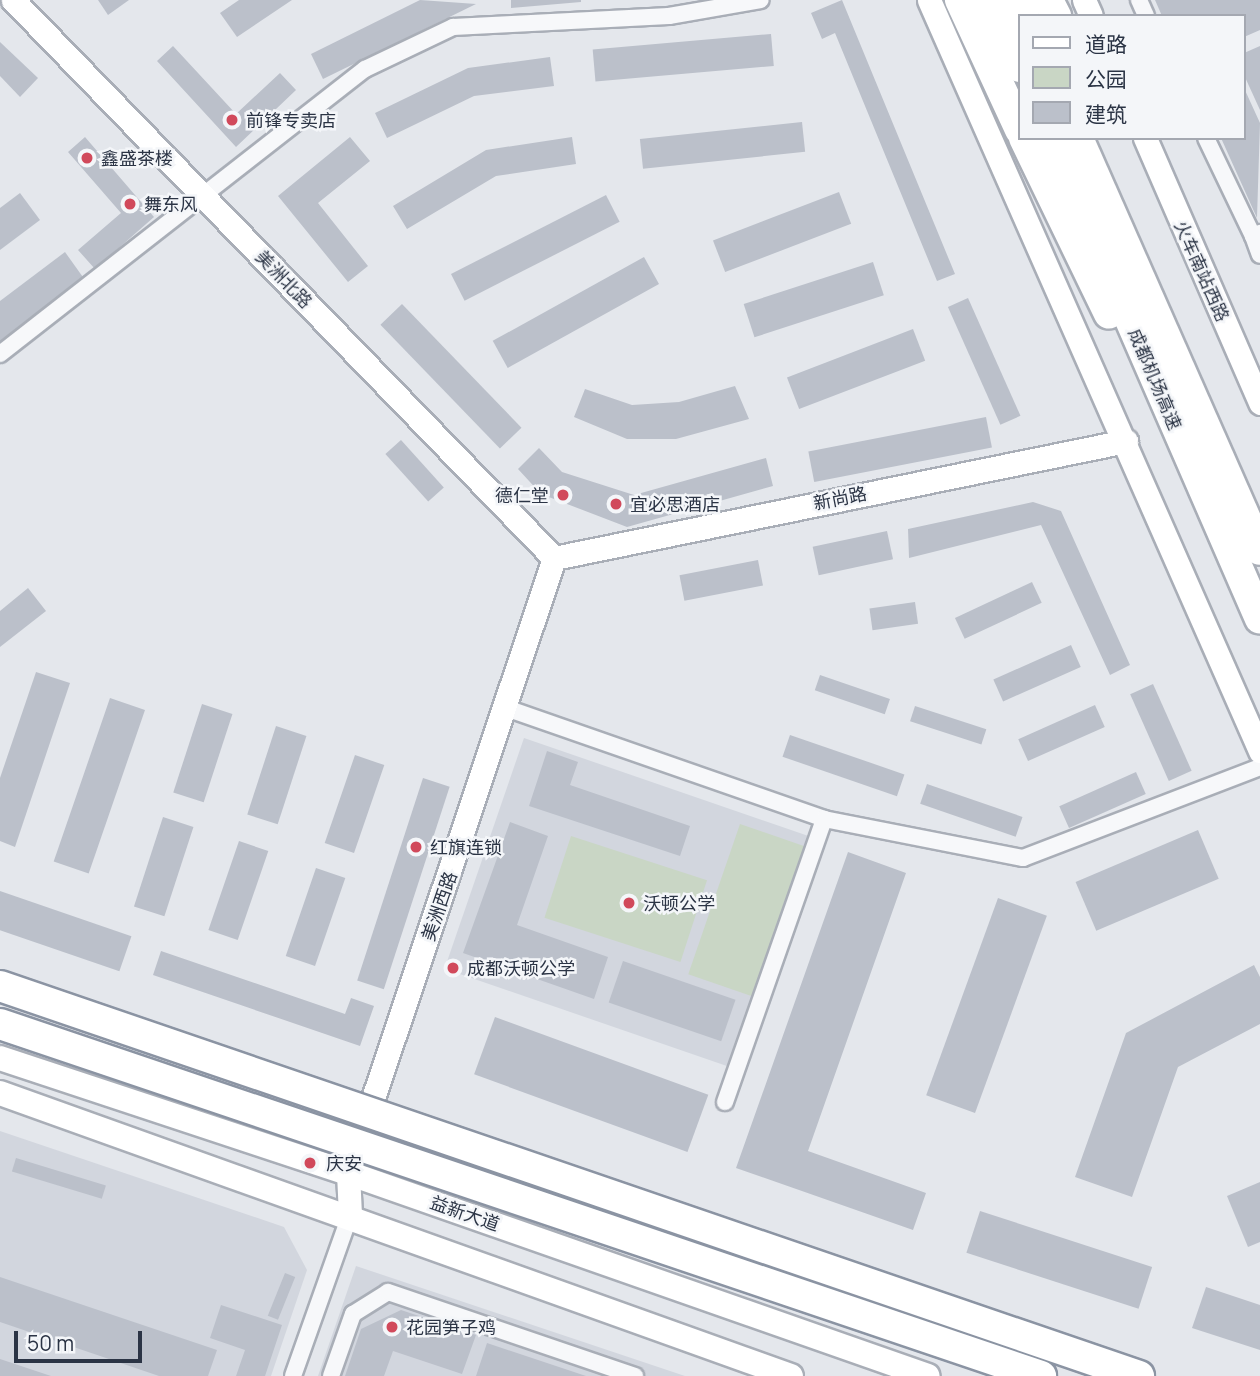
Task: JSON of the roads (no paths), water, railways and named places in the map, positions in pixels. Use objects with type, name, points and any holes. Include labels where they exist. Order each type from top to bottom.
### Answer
[{"type":"highway","points":[[960,0],[1018,127]]},
{"type":"highway","points":[[991,0],[1018,62]]},
{"type":"highway","points":[[1025,140],[1092,286],[1203,491]]},
{"type":"highway","name":"成都机场高速","points":[[1052,140],[1260,619]]},
{"type":"highway","name":"成都机场高速","points":[[1079,140],[1260,550]]},
{"type":"highway","points":[[1098,140],[1149,300]]},
{"type":"highway","points":[[0,986],[1139,1376]]},
{"type":"highway","points":[[0,1024],[1041,1376]]},
{"type":"main road","name":"益新大道","points":[[0,1058],[348,1172],[928,1376]]},
{"type":"main road","points":[[0,1093],[351,1215],[792,1376]]},
{"type":"street","name":"美洲北路","points":[[13,0],[554,558]]},
{"type":"street","points":[[0,354],[205,197],[365,69],[453,27],[669,16],[761,0]]},
{"type":"street","points":[[929,0],[1126,441],[1260,751]]},
{"type":"street","name":"火车南站西路","points":[[1146,140],[1260,403]]},
{"type":"street","points":[[1207,140],[1256,235],[1260,254]]},
{"type":"street","name":"新尚路","points":[[554,558],[1126,441]]},
{"type":"street","name":"美洲西路","points":[[351,1215],[348,1172],[506,708],[554,558]]},
{"type":"street","points":[[506,708],[824,819],[1023,858],[1260,768]]},
{"type":"street","points":[[725,1102],[824,819]]},
{"type":"street","points":[[293,1376],[351,1215]]},
{"type":"street","points":[[331,1376],[353,1314],[388,1292],[635,1376]]},
{"type":"place","name":"前锋专卖店","points":[[232,120]]},
{"type":"place","name":"鑫盛茶楼","points":[[87,158]]},
{"type":"place","name":"舞东风","points":[[130,204]]},
{"type":"place","name":"德仁堂","points":[[563,495]]},
{"type":"place","name":"宜必思酒店","points":[[616,504]]},
{"type":"place","name":"红旗连锁","points":[[416,847]]},
{"type":"place","name":"沃顿公学","points":[[629,903]]},
{"type":"place","name":"成都沃顿公学","points":[[453,968]]},
{"type":"place","name":"庆安","points":[[310,1163]]},
{"type":"place","name":"花园笋子鸡","points":[[392,1327]]}]
